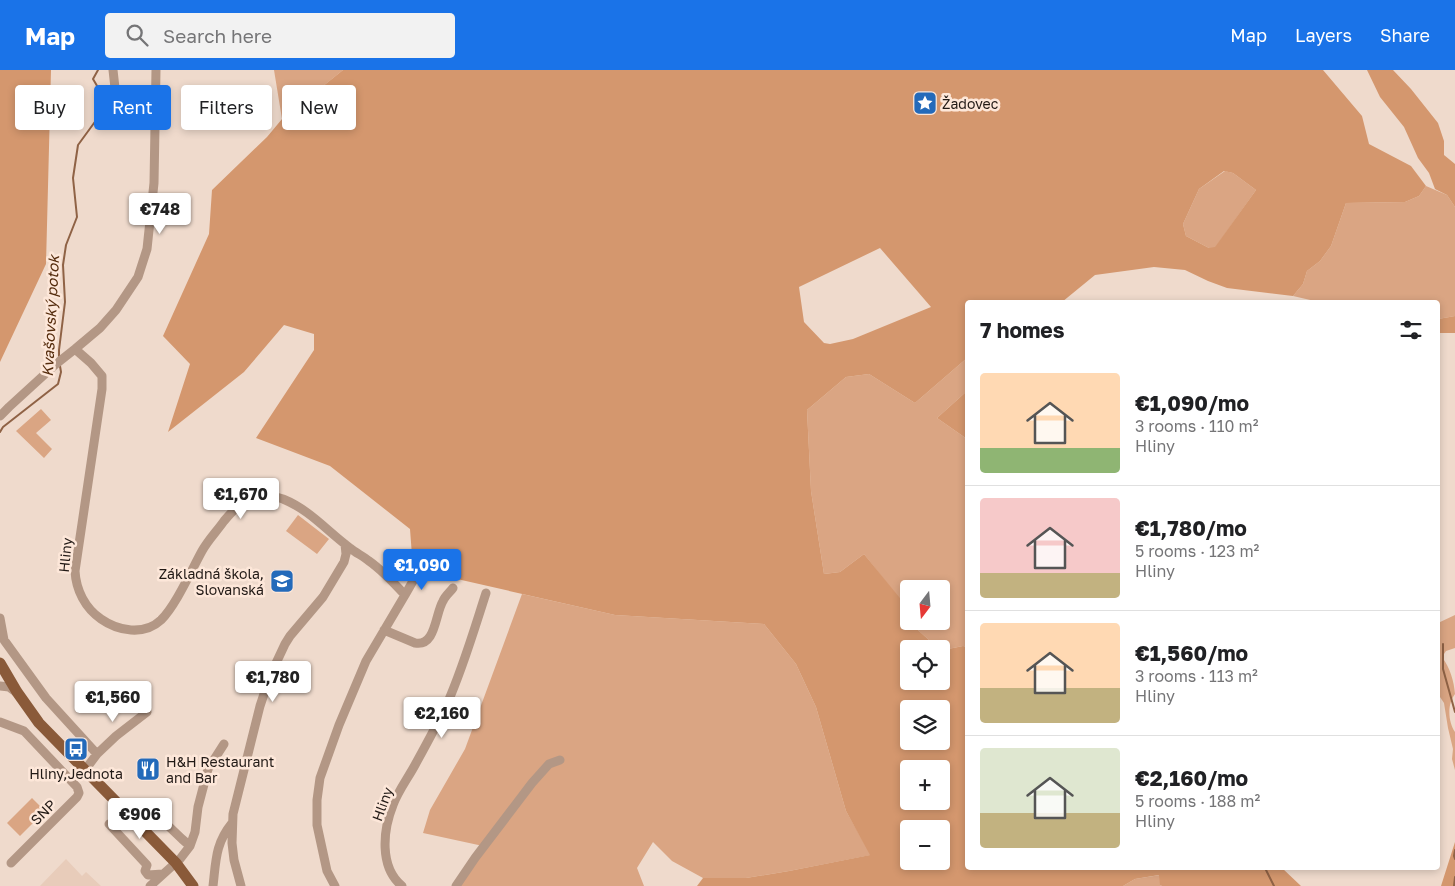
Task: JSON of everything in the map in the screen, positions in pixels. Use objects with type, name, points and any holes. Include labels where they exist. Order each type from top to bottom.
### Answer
[{"type":"main road","points":[[0,663],[17,692],[40,722],[176,863],[193,886]]},
{"type":"street","points":[[113,70],[115,85]]},
{"type":"street","points":[[156,70],[156,85]]},
{"type":"street","points":[[0,416],[59,361],[100,328],[116,310],[138,277],[147,249],[154,183],[155,130]]},
{"type":"street","name":"Hliny","points":[[75,349],[102,376],[102,389],[75,571],[77,586],[83,598],[89,608],[103,621],[119,628],[130,630],[143,629],[156,623],[170,608],[209,540],[239,504],[265,495],[295,505],[311,514],[345,544],[371,562],[405,595]]},
{"type":"street","points":[[240,886],[234,860],[232,823],[260,706],[270,676],[290,636],[323,597],[344,562],[346,554],[345,544]]},
{"type":"street","points":[[335,886],[327,871],[317,825],[316,808],[319,785],[324,766],[370,652],[405,595],[414,576]]},
{"type":"street","points":[[384,630],[415,643],[425,642],[431,635],[442,601],[453,588]]},
{"type":"street","name":"Hliny","points":[[402,886],[395,879],[387,863],[386,842],[390,813],[396,797],[415,766],[446,706],[462,666],[486,593]]},
{"type":"street","points":[[0,618],[4,640],[46,698],[97,754]]},
{"type":"street","points":[[0,686],[9,687],[17,692]]},
{"type":"street","points":[[85,770],[97,754],[116,736],[147,712]]},
{"type":"street","name":"SNP","points":[[0,722],[24,731],[77,786],[79,793],[11,863]]},
{"type":"street","points":[[150,886],[186,854],[195,832],[198,807],[208,769],[224,744]]},
{"type":"street","points":[[456,886],[532,783],[549,764],[560,760]]},
{"type":"street","points":[[160,818],[190,846]]},
{"type":"street","points":[[213,886],[217,855],[224,833],[232,823]]},
{"type":"street","points":[[110,824],[147,865],[146,872],[148,875],[163,874]]},
{"type":"shaded area","points":[[0,70],[51,70],[51,85],[15,85],[15,130],[49,130],[46,264],[0,362]]},
{"type":"shaded area","points":[[274,70],[343,70],[324,85],[282,85],[282,119]]},
{"type":"shaded area","points":[[343,70],[1323,70],[1362,116],[1369,144],[1411,166],[1426,186],[1419,196],[1405,202],[1346,203],[1331,246],[1320,261],[1307,271],[1303,284],[1293,296],[1227,288],[1185,270],[1154,267],[1095,275],[1064,300],[965,300],[965,360],[915,403],[869,374],[846,377],[807,410],[811,491],[824,574],[840,572],[864,554],[900,598],[900,630],[918,630],[929,640],[900,640],[900,690],[950,690],[950,649],[965,646],[965,870],[1284,870],[1301,886],[1162,886],[1160,885],[1159,875],[1135,879],[1123,886],[697,886],[703,878],[746,878],[870,855],[846,811],[816,707],[796,664],[764,624],[615,615],[413,569],[410,529],[330,466],[256,438],[314,350],[314,334],[284,325],[244,372],[168,432],[190,364],[163,336],[209,234],[212,190],[267,137],[282,119],[282,130],[356,130],[356,85],[324,85]],"holes":[[[1224,171],[1233,173],[1256,190],[1215,247],[1209,248],[1186,236],[1183,224],[1199,189]],[[880,248],[931,307],[853,339],[830,344],[824,343],[804,322],[799,287]]]},
{"type":"shaded area","points":[[1367,70],[1393,70],[1438,123],[1444,141],[1444,155],[1455,164],[1455,207],[1447,195],[1435,189],[1429,173],[1418,158],[1404,127],[1380,97]]},
{"type":"shaded area","points":[[1225,171],[1233,173],[1256,190],[1215,248],[1209,248],[1186,236],[1183,224],[1199,189]]},
{"type":"shaded area","points":[[1426,186],[1447,195],[1455,207],[1455,316],[1440,319],[1440,300],[1310,300],[1293,296],[1303,284],[1307,271],[1320,261],[1331,246],[1346,203],[1405,202],[1419,196]]},
{"type":"shaded area","points":[[1455,316],[1455,333],[1440,333],[1440,319]]},
{"type":"shaded area","points":[[965,360],[965,393],[937,418],[965,438],[965,646],[950,649],[950,640],[929,640],[918,630],[950,630],[950,580],[900,580],[900,600],[864,554],[840,572],[824,574],[811,491],[807,410],[846,377],[869,374],[915,403]]},
{"type":"shaded area","points":[[965,393],[965,438],[937,418]]},
{"type":"shaded area","points":[[41,409],[51,420],[36,433],[52,449],[44,458],[16,431]]},
{"type":"shaded area","points":[[298,515],[329,539],[317,554],[286,531]]},
{"type":"shaded area","points":[[522,594],[615,615],[764,624],[796,664],[816,707],[846,811],[871,855],[746,878],[703,878],[672,861],[653,842],[637,868],[644,886],[458,886],[483,846],[423,833],[430,810],[465,749]]},
{"type":"shaded area","points":[[1455,615],[1455,648],[1446,651],[1442,657],[1453,679],[1455,694],[1452,698],[1449,713],[1455,732],[1455,770],[1444,703],[1440,697],[1440,622]]},
{"type":"shaded area","points":[[32,798],[45,811],[20,836],[7,823]]},
{"type":"shaded area","points":[[1455,842],[1455,886],[1441,886]]},
{"type":"shaded area","points":[[66,859],[82,876],[86,872],[101,886],[40,886]]},
{"type":"shaded area","points":[[1160,875],[1160,885],[1162,886],[1123,886],[1135,879]]},
{"type":"waterway","name":"Kvašovský potok","points":[[59,356],[65,302],[63,265],[66,245],[77,217],[73,178],[78,145],[105,108],[103,96],[93,79],[98,70]]},
{"type":"waterway","name":"Kvašovský potok","points":[[0,432],[3,427],[58,384],[61,372],[60,366]]},
{"type":"waterway","points":[[1443,644],[1443,669],[1455,712]]},
{"type":"waterway","points":[[1455,850],[1455,859]]},
{"type":"waterway","points":[[1266,870],[1274,886]]},
{"type":"waterway","points":[[1454,886],[1455,877]]},
{"type":"place","name":"Žadovec","points":[[925,103]]},
{"type":"place","name":"Základná škola, Slovanská","points":[[282,581]]},
{"type":"place","name":"Hliny,Jednota","points":[[76,749]]},
{"type":"place","name":"H&H Restaurant and Bar","points":[[148,769]]}]
